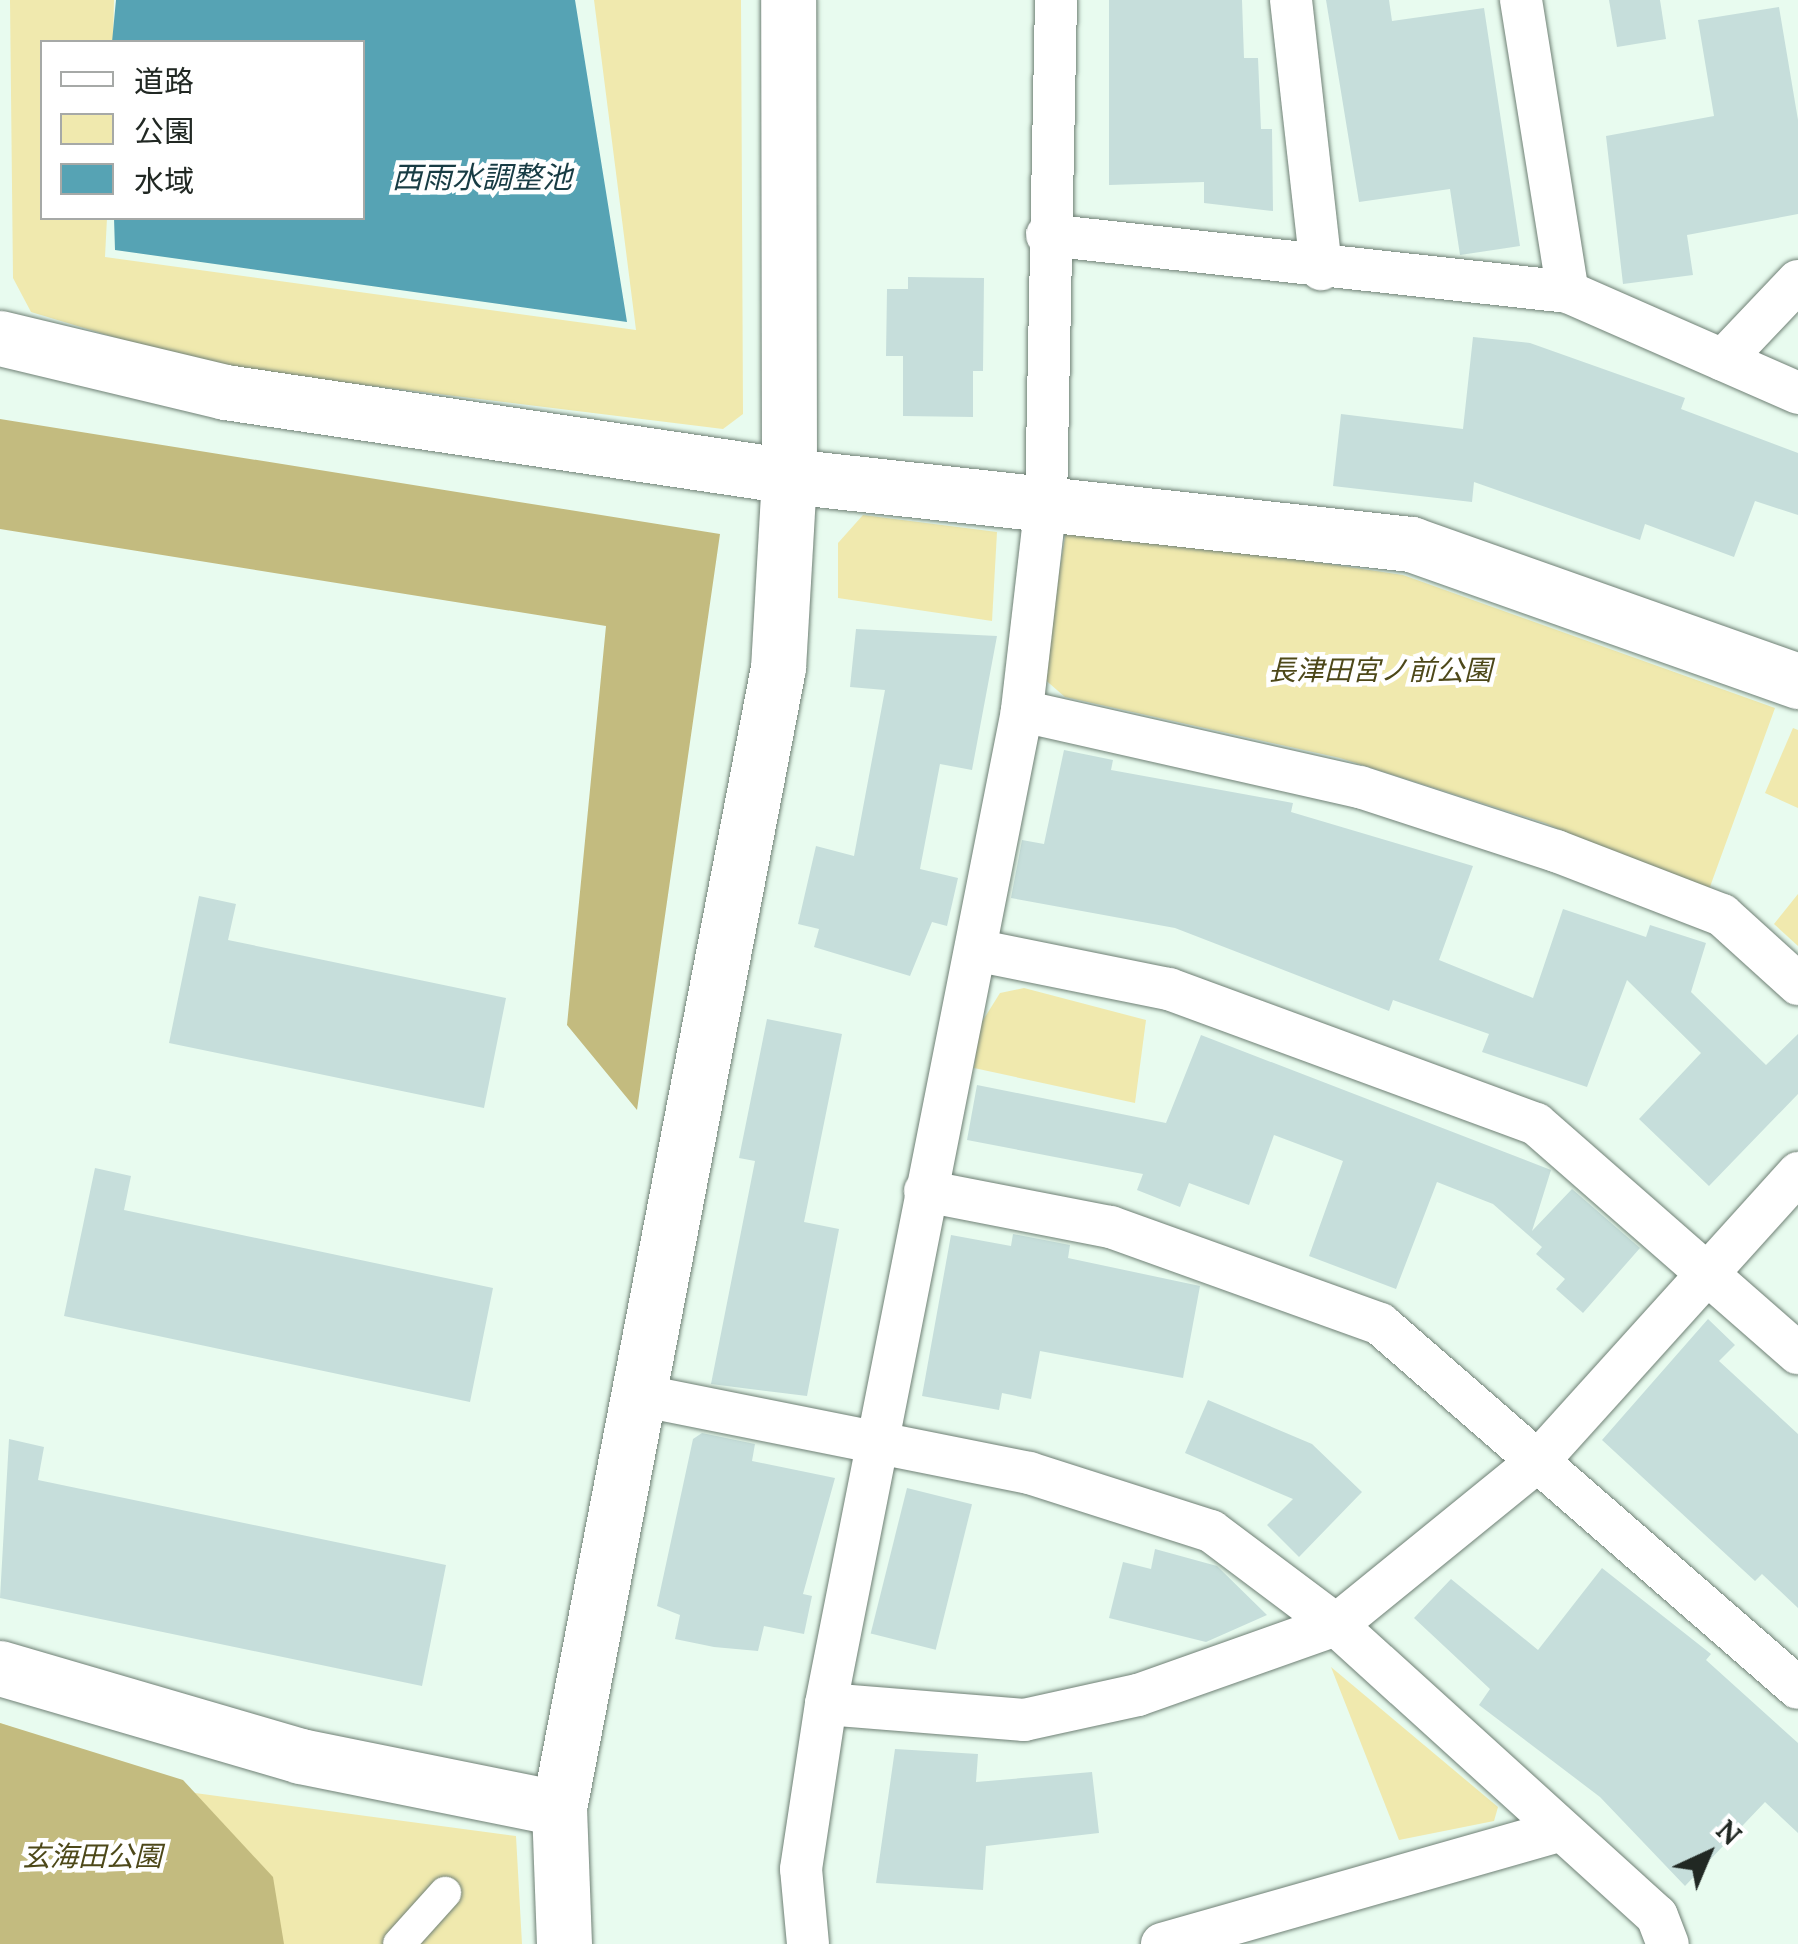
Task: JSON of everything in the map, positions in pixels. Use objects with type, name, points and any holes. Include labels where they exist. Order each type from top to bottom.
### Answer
[{"type":"street","points":[[564,1944],[559,1808],[778,668],[789,476],[788,0]]},
{"type":"street","points":[[808,1944],[801,1868],[826,1704],[881,1448],[925,1191],[980,952],[1022,711],[1046,502],[1047,235],[1056,0]]},
{"type":"street","points":[[1291,0],[1321,269]]},
{"type":"street","points":[[1521,0],[1568,292]]},
{"type":"street","points":[[1047,235],[1321,269],[1568,292],[1798,393]]},
{"type":"street","points":[[1723,360],[1798,280]]},
{"type":"street","points":[[0,338],[225,392],[789,476],[1411,544],[1798,681]]},
{"type":"street","points":[[1022,711],[1360,787],[1556,851],[1722,915],[1798,984]]},
{"type":"street","points":[[980,952],[1169,989],[1536,1124],[1798,1353]]},
{"type":"street","points":[[826,1704],[1024,1720],[1138,1695],[1336,1624],[1539,1460],[1798,1172]]},
{"type":"street","points":[[925,1191],[1112,1228],[1380,1324],[1798,1688]]},
{"type":"street","points":[[638,1395],[881,1448],[1028,1473],[1210,1531],[1336,1624],[1657,1916],[1668,1944]]},
{"type":"street","points":[[0,1668],[300,1756],[559,1808]]},
{"type":"street","points":[[1162,1944],[1560,1831]]},
{"type":"street","points":[[398,1944],[445,1893]]},
{"type":"green space","points":[[10,0],[114,0],[113,40],[40,40],[40,220],[107,220],[105,257],[636,330],[594,0],[741,0],[743,414],[723,429],[210,366],[31,312],[13,278]]},
{"type":"green space","points":[[0,419],[720,534],[637,1110],[567,1025],[606,626],[0,529]]},
{"type":"green space","points":[[863,515],[997,532],[992,621],[838,598],[838,543]]},
{"type":"green space","name":"長津田宮ノ前公園","points":[[1067,525],[1403,575],[1775,708],[1707,895],[1545,823],[1340,758],[1065,697],[1042,677]]},
{"type":"green space","points":[[1793,728],[1798,730],[1798,808],[1765,793]]},
{"type":"green space","points":[[1798,894],[1798,946],[1774,924]]},
{"type":"green space","points":[[1024,988],[1146,1020],[1135,1103],[974,1068],[980,1025],[1000,993]]},
{"type":"green space","points":[[1331,1667],[1498,1807],[1494,1821],[1399,1840]]},
{"type":"green space","name":"玄海田公園","points":[[0,1723],[195,1793],[516,1836],[522,1944],[0,1944]]},
{"type":"green space","points":[[0,1723],[183,1780],[273,1877],[284,1944],[0,1944]]},
{"type":"water","name":"西雨水調整池","points":[[116,0],[575,0],[627,322],[115,250],[114,220],[365,220],[365,40],[112,40]]},
{"type":"building","points":[[1109,0],[1242,0],[1244,58],[1258,58],[1261,129],[1272,129],[1273,211],[1204,203],[1204,182],[1109,185]]},
{"type":"building","points":[[1326,0],[1389,0],[1392,21],[1484,8],[1520,246],[1460,255],[1450,189],[1359,202]]},
{"type":"building","points":[[1609,0],[1660,0],[1666,39],[1617,47]]},
{"type":"building","points":[[1779,7],[1798,120],[1798,214],[1687,235],[1693,275],[1623,284],[1606,136],[1714,116],[1698,20]]},
{"type":"building","points":[[908,277],[984,278],[983,371],[973,371],[973,417],[903,416],[903,356],[886,356],[887,289],[908,289]]},
{"type":"building","points":[[1473,337],[1530,343],[1685,398],[1681,409],[1798,453],[1798,515],[1755,501],[1734,557],[1645,524],[1640,540],[1474,482],[1472,502],[1333,486],[1341,414],[1463,429]]},
{"type":"building","points":[[856,629],[997,636],[972,770],[940,764],[920,869],[958,878],[947,926],[932,922],[910,976],[814,947],[819,929],[798,924],[816,846],[854,856],[885,690],[850,687]]},
{"type":"building","points":[[1064,750],[1113,760],[1111,770],[1293,803],[1291,812],[1473,866],[1439,960],[1533,998],[1563,909],[1646,937],[1650,925],[1706,943],[1691,992],[1766,1065],[1798,1034],[1798,1094],[1709,1186],[1639,1119],[1701,1053],[1627,980],[1587,1087],[1482,1052],[1489,1034],[1393,1000],[1389,1011],[1175,928],[1011,898],[1022,840],[1044,844]]},
{"type":"building","points":[[199,896],[236,904],[228,940],[506,998],[484,1108],[169,1043]]},
{"type":"building","points":[[767,1019],[842,1034],[804,1222],[839,1229],[807,1396],[711,1384],[755,1161],[739,1158]]},
{"type":"building","points":[[1201,1035],[1551,1170],[1532,1231],[1572,1189],[1640,1248],[1583,1313],[1556,1289],[1565,1279],[1536,1254],[1542,1247],[1493,1204],[1437,1182],[1396,1289],[1309,1256],[1343,1161],[1274,1135],[1249,1205],[1189,1183],[1180,1207],[1137,1190],[1143,1174],[967,1140],[977,1085],[1166,1123]]},
{"type":"building","points":[[95,1168],[131,1176],[124,1210],[493,1288],[470,1402],[64,1316]]},
{"type":"building","points":[[1013,1234],[1070,1245],[1068,1258],[1200,1286],[1183,1378],[1040,1351],[1031,1399],[1002,1393],[999,1410],[922,1396],[951,1235],[1011,1246]]},
{"type":"building","points":[[1708,1319],[1735,1345],[1719,1361],[1798,1434],[1798,1608],[1762,1574],[1755,1581],[1602,1440]]},
{"type":"building","points":[[1208,1400],[1312,1444],[1362,1492],[1299,1557],[1267,1525],[1293,1499],[1185,1453]]},
{"type":"building","points":[[702,1433],[755,1444],[752,1461],[835,1478],[803,1594],[812,1596],[804,1634],[764,1626],[758,1651],[714,1647],[675,1639],[680,1615],[657,1606],[693,1439]]},
{"type":"building","points":[[9,1439],[44,1447],[38,1480],[446,1565],[422,1686],[0,1598]]},
{"type":"building","points":[[907,1488],[972,1504],[936,1650],[871,1634]]},
{"type":"building","points":[[1155,1549],[1217,1566],[1267,1615],[1206,1642],[1109,1618],[1123,1562],[1151,1569]]},
{"type":"building","points":[[1602,1568],[1711,1654],[1706,1660],[1798,1743],[1798,1833],[1765,1802],[1685,1886],[1600,1797],[1479,1705],[1490,1689],[1414,1618],[1451,1579],[1538,1650]]},
{"type":"building","points":[[895,1749],[978,1754],[976,1782],[1092,1772],[1099,1833],[986,1846],[983,1890],[876,1883]]}]
